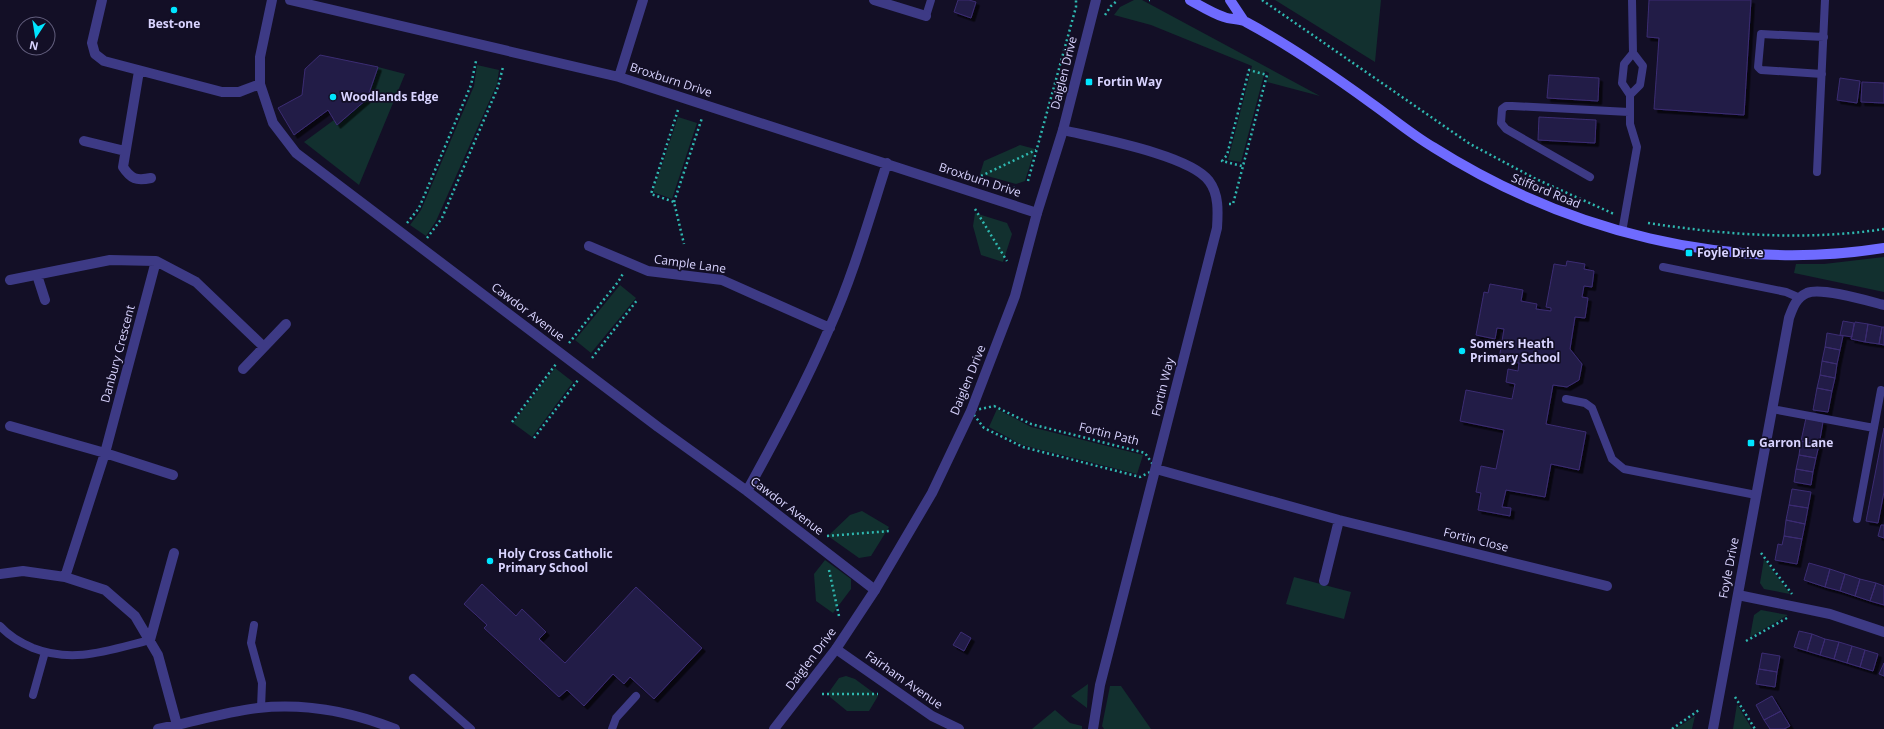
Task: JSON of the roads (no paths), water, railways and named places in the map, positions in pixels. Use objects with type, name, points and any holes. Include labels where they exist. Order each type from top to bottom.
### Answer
[{"type":"main road","name":"Stifford Road","points":[[1190,0],[1224,17],[1244,21],[1317,66],[1430,146],[1466,168],[1537,203],[1622,232],[1682,246],[1763,254],[1827,254],[1884,248]]},
{"type":"main road","name":"Stifford Road","points":[[1230,0],[1244,21]]},
{"type":"street","points":[[102,0],[92,43],[95,54],[104,61],[222,92],[238,92],[260,84]]},
{"type":"street","name":"Cawdor Avenue","points":[[272,0],[260,57],[260,84],[273,123],[296,153],[658,427],[747,491],[875,590]]},
{"type":"street","name":"Broxburn Drive","points":[[290,0],[619,76],[1037,213]]},
{"type":"street","points":[[619,76],[643,0]]},
{"type":"street","points":[[874,0],[926,16]]},
{"type":"street","name":"Daiglen Drive","points":[[774,729],[836,649],[875,590],[932,493],[971,411],[1015,296],[1037,213],[1063,130],[1096,0]]},
{"type":"street","points":[[139,71],[123,167],[130,177],[139,180],[151,178]]},
{"type":"street","name":"Fortin Way","points":[[1063,130],[1176,159],[1194,167],[1209,181],[1219,205],[1217,228],[1100,685],[1092,729]]},
{"type":"street","points":[[84,141],[125,151]]},
{"type":"street","points":[[747,491],[796,402],[830,328],[861,246],[887,163]]},
{"type":"street","name":"Cample Lane","points":[[589,246],[648,272],[722,280],[830,328]]},
{"type":"street","points":[[10,280],[110,260],[156,261],[196,282],[264,347]]},
{"type":"street","name":"Danbury Crescent","points":[[65,577],[105,453],[156,261]]},
{"type":"street","points":[[37,275],[45,300]]},
{"type":"street","points":[[1800,298],[1808,293],[1820,292],[1836,294],[1884,305]]},
{"type":"street","name":"Foyle Drive","points":[[1713,729],[1789,318],[1794,304],[1800,298]]},
{"type":"street","points":[[243,369],[286,324]]},
{"type":"street","points":[[10,426],[105,453],[173,475]]},
{"type":"street","name":"Fortin Close","points":[[1156,469],[1339,520],[1607,586]]},
{"type":"street","points":[[1324,581],[1339,520]]},
{"type":"street","points":[[150,640],[174,553]]},
{"type":"street","points":[[0,574],[23,571],[65,577],[105,590],[136,616],[158,655],[177,724]]},
{"type":"street","points":[[1738,595],[1830,614],[1884,632]]},
{"type":"street","name":"Fairham Avenue","points":[[836,649],[932,716],[959,729]]},
{"type":"street","points":[[158,729],[261,708],[315,708],[371,719],[395,729]]},
{"type":"lane","points":[[926,16],[931,0]]},
{"type":"lane","points":[[1630,95],[1640,85],[1642,66],[1633,53],[1632,0]]},
{"type":"lane","points":[[1817,172],[1826,0]]},
{"type":"lane","points":[[1822,74],[1761,70],[1758,67],[1761,34],[1824,37]]},
{"type":"lane","points":[[1622,232],[1637,147],[1630,124],[1630,95],[1622,83],[1624,64],[1633,53]]},
{"type":"lane","points":[[1590,177],[1506,129],[1501,124],[1502,109],[1506,106],[1512,106],[1629,112]]},
{"type":"lane","points":[[1663,267],[1786,292],[1800,298]]},
{"type":"lane","points":[[1857,518],[1881,390]]},
{"type":"lane","points":[[1566,398],[1585,403],[1592,408],[1612,459],[1624,469],[1756,495]]},
{"type":"lane","points":[[1772,409],[1874,428]]},
{"type":"lane","points":[[254,625],[251,643],[262,684],[261,708]]},
{"type":"lane","points":[[0,626],[23,644],[45,652],[67,656],[90,655],[150,640]]},
{"type":"lane","points":[[33,695],[45,652]]},
{"type":"lane","points":[[413,678],[471,729]]},
{"type":"lane","points":[[612,729],[616,718],[636,696]]},
{"type":"place","name":"Best-one","points":[[174,10]]},
{"type":"place","name":"Fortin Way","points":[[1089,82]]},
{"type":"place","name":"Woodlands Edge","points":[[333,97]]},
{"type":"place","name":"Foyle Drive","points":[[1689,253]]},
{"type":"place","name":"Somers Heath Primary School","points":[[1462,351]]},
{"type":"place","name":"Garron Lane","points":[[1751,443]]},
{"type":"place","name":"Holy Cross Catholic Primary School","points":[[490,561]]}]
